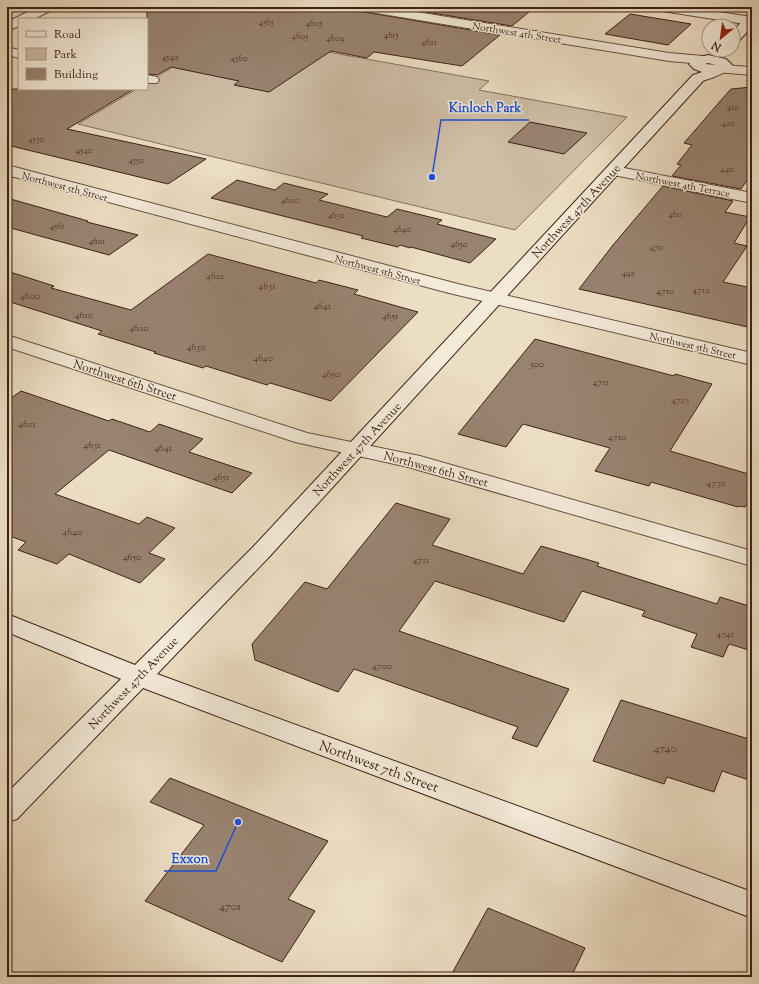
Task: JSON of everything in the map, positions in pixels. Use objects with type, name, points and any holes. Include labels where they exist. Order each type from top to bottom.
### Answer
[{"type":"street","points":[[26,18],[48,7]]},
{"type":"street","name":"Northwest 4th Street","points":[[364,7],[669,57],[685,64],[712,63],[750,71]]},
{"type":"street","points":[[662,7],[751,20]]},
{"type":"street","points":[[741,31],[751,20]]},
{"type":"street","points":[[7,27],[18,22]]},
{"type":"street","points":[[7,51],[18,54]]},
{"type":"street","name":"Northwest 47th Avenue","points":[[7,812],[261,552],[712,63]]},
{"type":"street","name":"Northwest 5th Street","points":[[7,170],[494,299],[752,359]]},
{"type":"street","name":"Northwest 4th Terrace","points":[[614,171],[752,198]]},
{"type":"street","name":"Northwest 6th Street","points":[[7,341],[302,438],[420,464],[752,559]]},
{"type":"street","name":"Northwest 7th Street","points":[[7,622],[140,677],[752,905]]},
{"type":"green space","points":[[227,34],[489,81],[479,90],[627,117],[515,230],[78,124],[135,90],[148,90],[148,82]]},
{"type":"building","points":[[147,7],[357,7],[359,11],[364,12],[500,35],[462,66],[374,52],[367,58],[331,51],[269,92],[234,85],[239,81],[171,67],[157,75],[148,74]]},
{"type":"building","points":[[395,7],[535,7],[512,26]]},
{"type":"building","points":[[630,14],[691,24],[668,45],[605,34]]},
{"type":"building","points":[[752,87],[752,173],[741,189],[672,176],[681,165],[677,164],[692,145],[684,143],[722,99],[731,89]]},
{"type":"building","points":[[7,89],[132,90],[67,129],[206,159],[168,184],[7,145]]},
{"type":"building","points":[[530,122],[587,133],[564,154],[508,142]]},
{"type":"building","points":[[237,180],[275,190],[284,183],[328,194],[319,200],[387,217],[397,209],[442,220],[437,224],[496,239],[470,263],[411,247],[400,245],[398,247],[361,238],[363,236],[211,198]]},
{"type":"building","points":[[663,186],[733,201],[725,212],[750,217],[734,243],[747,246],[723,282],[752,288],[752,328],[579,289],[613,245]]},
{"type":"building","points":[[7,198],[88,221],[87,222],[138,235],[109,255],[7,227]]},
{"type":"building","points":[[208,254],[316,283],[319,280],[358,290],[354,294],[418,312],[331,401],[270,383],[267,385],[206,366],[203,368],[154,353],[156,352],[98,334],[102,331],[7,301],[7,271],[54,286],[51,288],[131,310]]},
{"type":"building","points":[[535,339],[674,376],[675,374],[712,384],[670,451],[752,475],[752,494],[745,507],[738,507],[651,482],[649,486],[595,471],[610,448],[523,424],[506,447],[458,434]]},
{"type":"building","points":[[21,391],[109,421],[112,419],[150,432],[159,424],[203,439],[189,452],[252,473],[232,493],[109,450],[55,494],[139,524],[147,517],[175,528],[149,553],[165,559],[140,583],[69,554],[57,564],[18,550],[26,542],[7,535],[7,401]]},
{"type":"building","points":[[396,503],[450,519],[432,545],[523,574],[541,546],[599,563],[597,566],[717,604],[720,597],[752,607],[752,651],[729,644],[723,657],[691,647],[697,634],[642,616],[645,611],[582,591],[564,622],[435,581],[399,631],[569,689],[537,747],[512,738],[518,727],[354,669],[338,692],[255,660],[252,644],[305,582],[327,589]]},
{"type":"building","points":[[621,700],[752,740],[752,781],[722,771],[714,792],[667,777],[664,784],[593,761]]},
{"type":"building","points":[[170,778],[328,841],[288,899],[315,911],[282,962],[145,901],[204,825],[150,802]]},
{"type":"building","points":[[488,908],[585,948],[571,977],[450,977]]},
{"type":"place","name":"Kinloch Park","points":[[432,177]]},
{"type":"place","name":"Exxon","points":[[238,822]]}]
